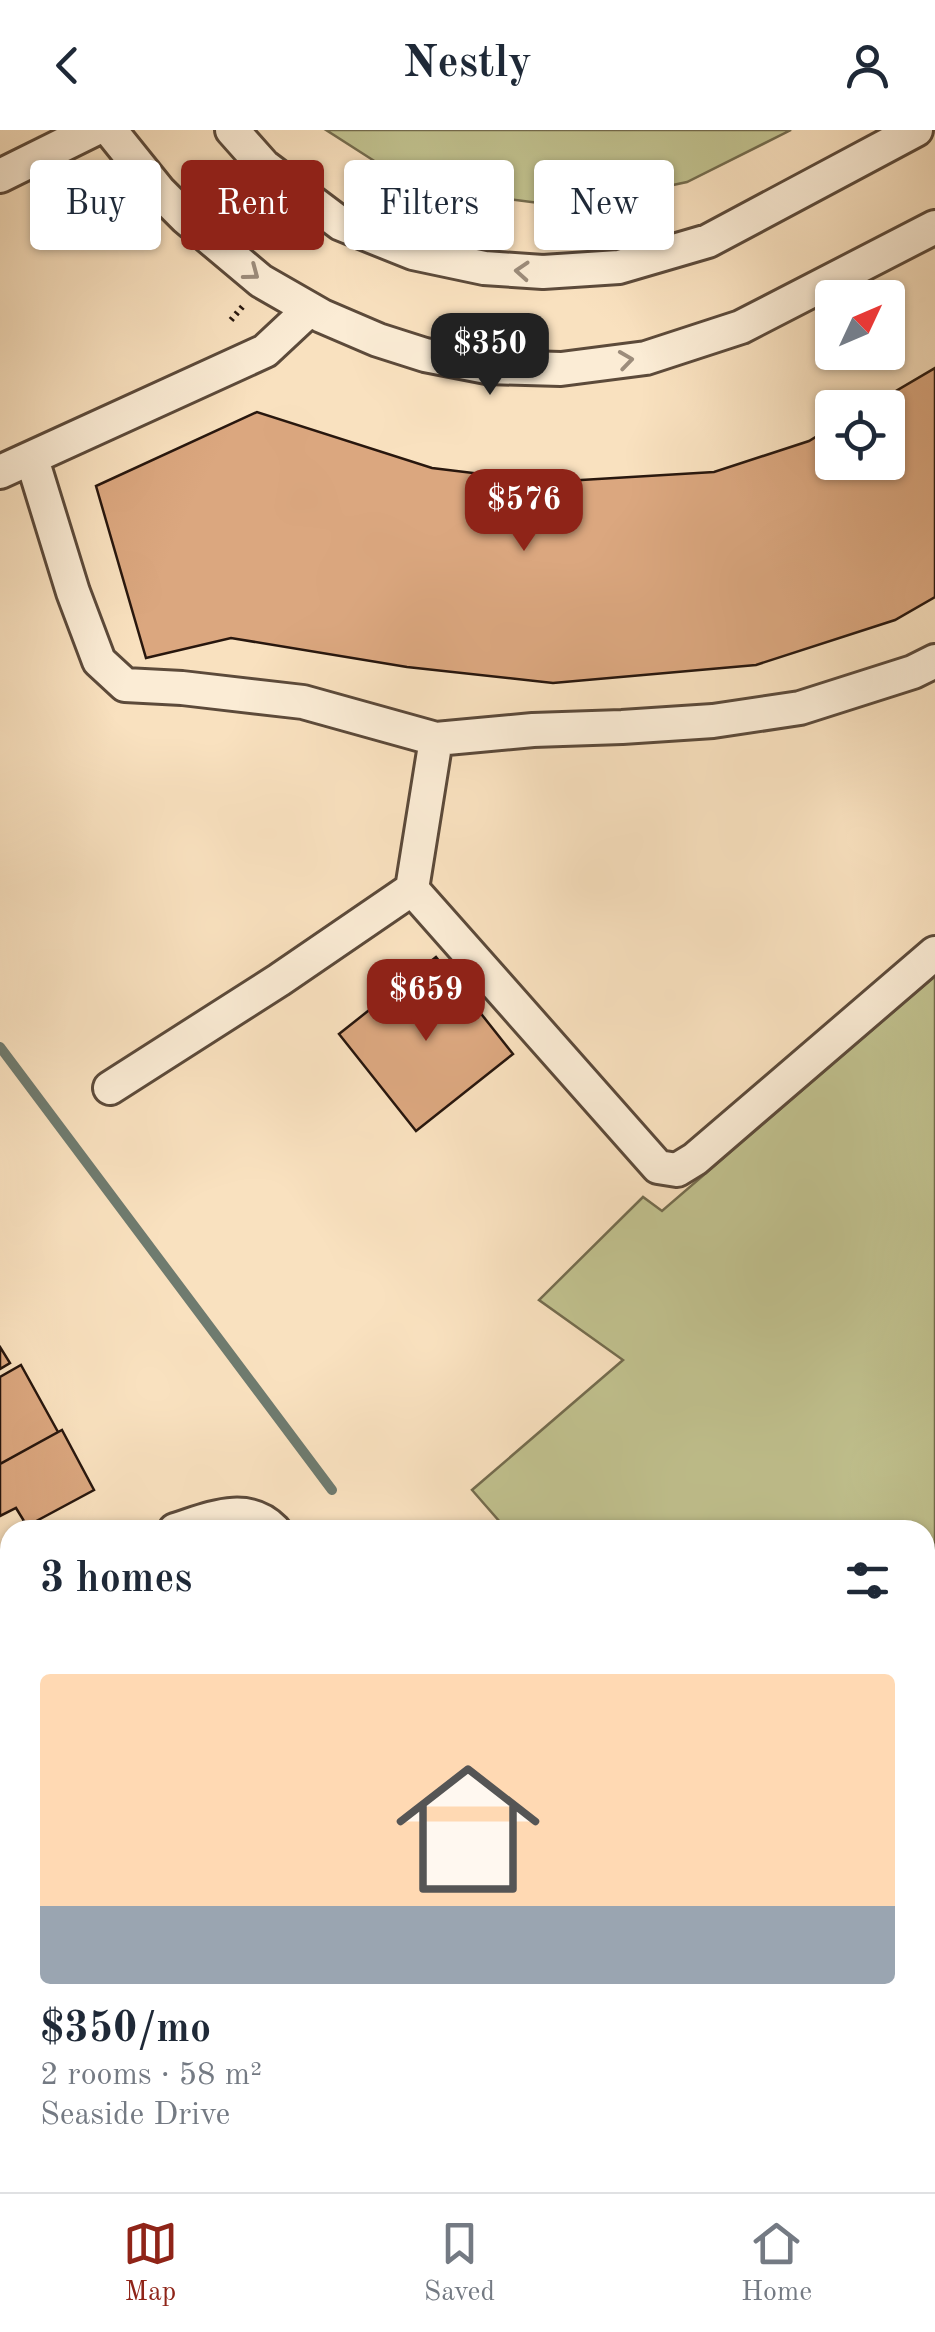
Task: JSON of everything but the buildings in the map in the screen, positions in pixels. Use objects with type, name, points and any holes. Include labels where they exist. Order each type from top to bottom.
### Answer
[{"type":"street","points":[[0,176],[93,130]]},
{"type":"street","points":[[110,130],[186,218],[262,281],[322,316],[378,340],[424,355],[487,367],[562,369],[646,358],[740,327],[935,227]]},
{"type":"street","points":[[232,130],[264,166],[341,224],[412,253],[484,268],[543,272],[620,268],[708,242],[916,130]]},
{"type":"street","points":[[0,472],[266,351],[310,309]]},
{"type":"street","points":[[32,459],[99,661],[126,685],[303,702],[436,739],[713,720],[800,708],[935,662]]},
{"type":"street","points":[[110,1088],[280,980],[412,888],[436,739]]},
{"type":"street","points":[[412,888],[658,1167],[677,1170],[695,1160],[935,954]]},
{"type":"street","points":[[212,1520],[242,1512],[260,1520]]},
{"type":"green space","points":[[326,130],[791,130],[687,182],[674,185],[674,160],[534,160],[534,202],[514,200],[514,160],[373,160]]},
{"type":"green space","points":[[935,976],[935,1520],[498,1520],[472,1490],[623,1360],[539,1300],[643,1197],[662,1211]]},
{"type":"waterway","points":[[0,1047],[332,1490]]}]
